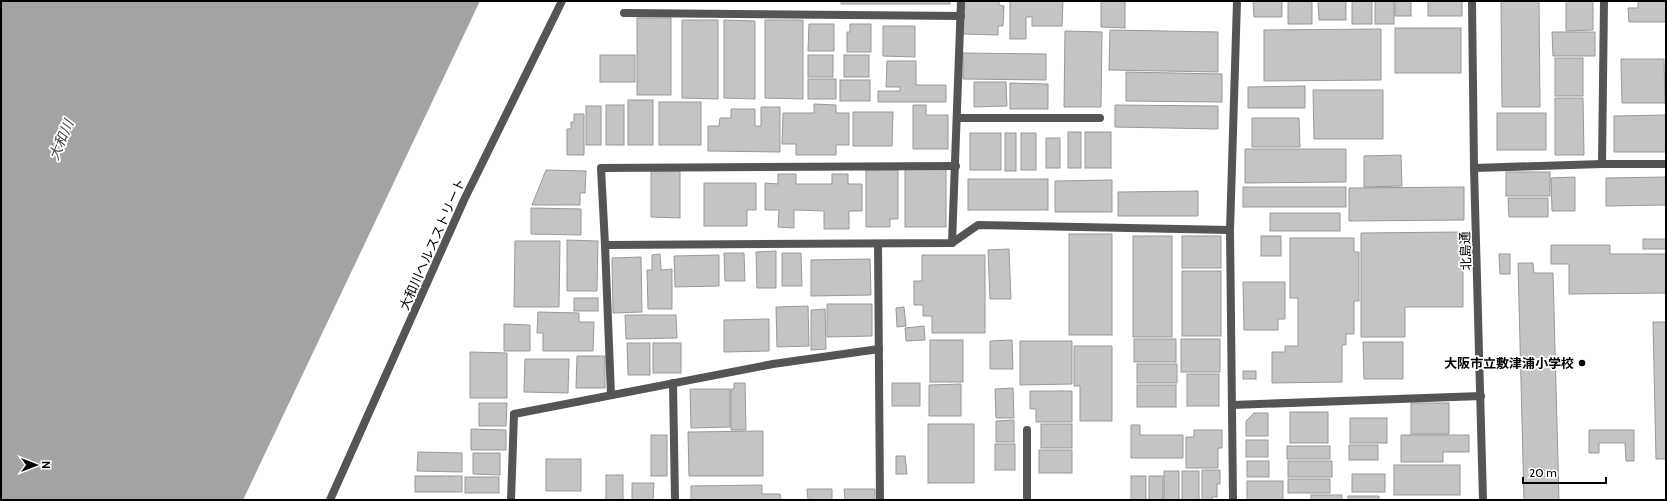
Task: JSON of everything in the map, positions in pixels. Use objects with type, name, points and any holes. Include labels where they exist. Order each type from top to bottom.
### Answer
[{"type":"street","name":"大和川ヘルスストリート","points":[[330,500],[464,200],[562,1]]},
{"type":"street","points":[[952,242],[961,1]]},
{"type":"street","points":[[1234,500],[1230,230],[1237,1]]},
{"type":"street","name":"北島通","points":[[1472,1],[1474,168],[1483,500]]},
{"type":"street","points":[[1602,164],[1604,1]]},
{"type":"street","points":[[624,13],[961,16]]},
{"type":"street","points":[[957,118],[1100,118]]},
{"type":"street","points":[[1474,168],[1602,164],[1666,164]]},
{"type":"street","points":[[611,395],[601,168],[956,166]]},
{"type":"street","points":[[605,245],[878,244],[952,242],[978,225],[1230,230]]},
{"type":"street","points":[[878,244],[880,500]]},
{"type":"street","points":[[511,500],[514,414],[773,364],[879,349]]},
{"type":"street","points":[[673,383],[675,500]]},
{"type":"street","points":[[1232,404],[1481,396]]},
{"type":"street","points":[[1027,430],[1027,500]]},
{"type":"water","name":"大和川","points":[[1,1],[480,1],[243,500],[1,500]]},
{"type":"building","points":[[841,1],[950,1],[950,4],[841,4]]},
{"type":"building","points":[[965,1],[999,1],[999,5],[1004,6],[1003,26],[998,26],[998,35],[963,34]]},
{"type":"building","points":[[1010,1],[1063,1],[1062,26],[1032,26],[1032,17],[1026,17],[1026,39],[1010,39]]},
{"type":"building","points":[[1101,1],[1125,1],[1125,28],[1101,27]]},
{"type":"building","points":[[1253,1],[1282,1],[1282,17],[1254,17]]},
{"type":"building","points":[[1288,1],[1312,1],[1312,24],[1288,24]]},
{"type":"building","points":[[1318,1],[1346,1],[1346,20],[1319,20]]},
{"type":"building","points":[[1352,1],[1372,1],[1372,24],[1352,24]]},
{"type":"building","points":[[1375,1],[1394,1],[1394,24],[1375,24]]},
{"type":"building","points":[[1395,1],[1411,1],[1411,16],[1395,16]]},
{"type":"building","points":[[1428,1],[1462,1],[1462,16],[1428,16]]},
{"type":"building","points":[[1501,1],[1539,1],[1540,107],[1502,107]]},
{"type":"building","points":[[1566,1],[1593,1],[1593,30],[1566,31]]},
{"type":"building","points":[[1638,1],[1666,1],[1666,22],[1629,22],[1628,8],[1638,8]]},
{"type":"building","points":[[637,18],[671,18],[671,95],[637,95]]},
{"type":"building","points":[[682,20],[718,20],[718,99],[682,98]]},
{"type":"building","points":[[724,20],[755,21],[755,99],[724,98]]},
{"type":"building","points":[[765,20],[803,20],[803,99],[765,98]]},
{"type":"building","points":[[809,24],[834,24],[834,51],[808,51]]},
{"type":"building","points":[[850,24],[871,24],[871,52],[847,52],[847,32],[850,32]]},
{"type":"building","points":[[883,26],[915,26],[915,57],[883,56]]},
{"type":"building","points":[[1395,28],[1461,28],[1461,73],[1395,73]]},
{"type":"building","points":[[1381,29],[1381,80],[1264,81],[1264,30]]},
{"type":"building","points":[[1110,30],[1218,32],[1218,72],[1109,70]]},
{"type":"building","points":[[1065,31],[1102,32],[1101,107],[1064,107]]},
{"type":"building","points":[[1552,32],[1595,32],[1595,56],[1553,56]]},
{"type":"building","points":[[963,53],[1046,54],[1046,80],[963,79]]},
{"type":"building","points":[[600,55],[635,55],[635,82],[600,82]]},
{"type":"building","points":[[808,55],[833,55],[833,77],[808,77]]},
{"type":"building","points":[[844,55],[869,55],[869,77],[844,77]]},
{"type":"building","points":[[1555,58],[1583,58],[1583,96],[1555,96]]},
{"type":"building","points":[[1621,59],[1664,59],[1665,103],[1622,103]]},
{"type":"building","points":[[887,61],[916,61],[916,85],[946,85],[946,102],[878,102],[878,91],[900,91],[900,87],[886,87]]},
{"type":"building","points":[[1126,72],[1222,74],[1222,102],[1126,101]]},
{"type":"building","points":[[808,79],[836,79],[836,99],[808,99]]},
{"type":"building","points":[[840,80],[870,80],[870,101],[840,101]]},
{"type":"building","points":[[974,82],[1006,82],[1007,106],[974,107]]},
{"type":"building","points":[[1010,83],[1048,84],[1048,109],[1010,109]]},
{"type":"building","points":[[1305,86],[1305,108],[1248,108],[1248,87]]},
{"type":"building","points":[[1313,90],[1383,90],[1383,139],[1314,139]]},
{"type":"building","points":[[1555,98],[1583,98],[1584,155],[1555,155]]},
{"type":"building","points":[[628,100],[653,100],[653,145],[628,145]]},
{"type":"building","points":[[659,102],[701,102],[701,145],[659,145]]},
{"type":"building","points":[[814,104],[836,105],[836,113],[849,113],[849,145],[836,145],[836,155],[796,155],[796,144],[782,144],[783,113],[814,113]]},
{"type":"building","points":[[606,105],[624,105],[624,145],[606,145]]},
{"type":"building","points":[[913,105],[926,105],[926,115],[948,115],[948,149],[913,149]]},
{"type":"building","points":[[1115,105],[1218,106],[1218,129],[1115,127]]},
{"type":"building","points":[[586,106],[601,106],[601,145],[586,145]]},
{"type":"building","points":[[761,107],[780,107],[780,152],[708,151],[708,126],[719,126],[720,118],[731,118],[731,109],[755,109],[755,126],[761,126]]},
{"type":"building","points":[[853,112],[893,112],[892,146],[853,146]]},
{"type":"building","points":[[1497,113],[1546,113],[1546,150],[1497,150]]},
{"type":"building","points":[[574,114],[584,114],[584,155],[567,155],[567,129],[571,129],[571,122],[574,122]]},
{"type":"building","points":[[1666,115],[1666,152],[1614,152],[1614,116]]},
{"type":"building","points":[[1252,118],[1299,118],[1300,147],[1252,147]]},
{"type":"building","points":[[1068,132],[1081,132],[1081,168],[1068,168]]},
{"type":"building","points":[[1085,132],[1111,132],[1111,168],[1085,168]]},
{"type":"building","points":[[970,133],[1001,133],[1001,170],[970,170]]},
{"type":"building","points":[[1005,133],[1016,133],[1016,171],[1005,171]]},
{"type":"building","points":[[1021,133],[1036,133],[1036,170],[1021,170]]},
{"type":"building","points":[[1046,138],[1060,138],[1060,168],[1046,168]]},
{"type":"building","points":[[1245,149],[1346,149],[1346,182],[1245,183]]},
{"type":"building","points":[[1401,155],[1402,186],[1364,187],[1364,156]]},
{"type":"building","points":[[905,168],[946,168],[946,227],[905,227]]},
{"type":"building","points":[[546,170],[586,171],[585,193],[580,193],[580,205],[532,205]]},
{"type":"building","points":[[866,170],[898,170],[898,219],[890,219],[890,227],[866,227]]},
{"type":"building","points":[[651,171],[680,171],[680,218],[651,217]]},
{"type":"building","points":[[1506,172],[1550,172],[1550,196],[1506,196]]},
{"type":"building","points":[[778,174],[796,174],[796,184],[832,184],[832,174],[848,174],[848,184],[862,184],[862,211],[849,211],[849,229],[824,229],[824,211],[794,210],[794,228],[778,227],[779,210],[765,210],[765,183],[778,184]]},
{"type":"building","points":[[1575,177],[1575,211],[1552,211],[1551,178]]},
{"type":"building","points":[[1666,177],[1666,205],[1606,206],[1606,178]]},
{"type":"building","points":[[968,179],[1048,179],[1048,210],[968,210]]},
{"type":"building","points":[[1112,180],[1112,212],[1055,212],[1055,181]]},
{"type":"building","points":[[704,183],[756,183],[756,210],[747,210],[747,226],[704,226]]},
{"type":"building","points":[[1243,187],[1346,187],[1346,207],[1243,207]]},
{"type":"building","points":[[1464,187],[1464,220],[1349,221],[1349,188]]},
{"type":"building","points":[[1198,191],[1198,216],[1118,216],[1118,192]]},
{"type":"building","points":[[1508,198],[1548,198],[1548,217],[1509,217]]},
{"type":"building","points":[[531,208],[581,209],[581,235],[531,234]]},
{"type":"building","points":[[1270,213],[1340,213],[1340,231],[1270,231]]},
{"type":"building","points":[[1463,232],[1463,307],[1405,307],[1405,337],[1361,337],[1361,233]]},
{"type":"building","points":[[1069,234],[1112,234],[1112,335],[1069,335]]},
{"type":"building","points":[[1133,236],[1172,236],[1172,337],[1133,337]]},
{"type":"building","points":[[1182,236],[1221,236],[1221,268],[1182,268]]},
{"type":"building","points":[[1261,236],[1281,236],[1281,256],[1261,256]]},
{"type":"building","points":[[1290,238],[1354,238],[1354,252],[1359,252],[1359,301],[1354,301],[1354,334],[1346,334],[1346,345],[1342,345],[1342,382],[1272,383],[1272,352],[1285,352],[1285,346],[1298,346],[1298,298],[1290,298]]},
{"type":"building","points":[[1643,239],[1666,239],[1666,249],[1643,249]]},
{"type":"building","points":[[567,240],[598,241],[597,291],[567,291]]},
{"type":"building","points":[[515,241],[560,241],[559,307],[514,307]]},
{"type":"building","points":[[1551,245],[1610,245],[1610,254],[1666,254],[1666,293],[1569,294],[1569,264],[1551,264]]},
{"type":"building","points":[[1009,249],[1011,299],[990,299],[988,250]]},
{"type":"building","points":[[776,251],[776,288],[757,288],[756,252]]},
{"type":"building","points":[[724,253],[744,253],[745,281],[725,281]]},
{"type":"building","points":[[782,253],[801,253],[802,286],[782,286]]},
{"type":"building","points":[[660,254],[661,270],[672,269],[672,309],[648,309],[647,270],[652,270],[652,255]]},
{"type":"building","points":[[1499,254],[1510,254],[1510,274],[1500,274]]},
{"type":"building","points":[[719,255],[719,286],[675,287],[674,256]]},
{"type":"building","points":[[922,255],[985,255],[985,333],[932,333],[932,316],[923,316],[923,305],[914,305],[914,281],[922,281]]},
{"type":"building","points":[[641,257],[642,312],[613,313],[612,258]]},
{"type":"building","points":[[870,259],[871,295],[811,296],[811,260]]},
{"type":"building","points":[[1518,263],[1533,263],[1534,273],[1553,273],[1559,500],[1524,500]]},
{"type":"building","points":[[1182,271],[1221,271],[1221,336],[1182,336]]},
{"type":"building","points":[[1243,282],[1285,282],[1285,319],[1278,319],[1278,330],[1244,330]]},
{"type":"building","points":[[574,298],[598,298],[598,311],[574,311]]},
{"type":"building","points":[[827,304],[872,304],[872,336],[827,337]]},
{"type":"building","points":[[808,306],[809,346],[777,347],[776,307]]},
{"type":"building","points":[[904,307],[906,326],[897,327],[896,308]]},
{"type":"building","points":[[825,309],[826,349],[811,350],[811,310]]},
{"type":"building","points":[[538,312],[579,313],[579,322],[594,322],[593,351],[543,351],[543,333],[537,333]]},
{"type":"building","points":[[625,315],[676,315],[677,338],[626,339]]},
{"type":"building","points":[[769,319],[769,351],[724,352],[724,320]]},
{"type":"building","points":[[1653,322],[1666,322],[1666,459],[1656,459]]},
{"type":"building","points":[[504,324],[530,325],[530,351],[504,351]]},
{"type":"building","points":[[924,326],[925,340],[906,341],[905,328]]},
{"type":"building","points":[[1134,339],[1176,339],[1176,362],[1134,362]]},
{"type":"building","points":[[1181,339],[1220,339],[1220,372],[1181,372]]},
{"type":"building","points":[[930,340],[963,340],[963,382],[930,382]]},
{"type":"building","points":[[1012,340],[1013,369],[990,369],[990,341]]},
{"type":"building","points":[[1020,341],[1072,341],[1072,384],[1020,385]]},
{"type":"building","points":[[1363,342],[1403,342],[1403,379],[1364,379]]},
{"type":"building","points":[[627,343],[650,343],[650,375],[628,375]]},
{"type":"building","points":[[653,343],[681,343],[681,373],[653,373]]},
{"type":"building","points":[[1074,346],[1112,346],[1112,421],[1080,421],[1080,386],[1074,386]]},
{"type":"building","points":[[470,352],[507,353],[507,398],[470,398]]},
{"type":"building","points":[[577,356],[605,356],[605,388],[576,388]]},
{"type":"building","points":[[525,359],[569,359],[568,393],[524,392]]},
{"type":"building","points":[[1137,364],[1177,364],[1177,383],[1137,383]]},
{"type":"building","points":[[1243,371],[1256,371],[1256,379],[1243,379]]},
{"type":"building","points":[[1187,374],[1219,374],[1219,406],[1187,406]]},
{"type":"building","points":[[734,383],[745,383],[746,430],[731,430],[731,389],[734,389]]},
{"type":"building","points":[[892,383],[920,383],[920,406],[892,406]]},
{"type":"building","points":[[961,384],[961,416],[929,416],[929,385]]},
{"type":"building","points":[[1137,385],[1176,385],[1176,407],[1137,407]]},
{"type":"building","points":[[1013,388],[1014,418],[996,418],[995,389]]},
{"type":"building","points":[[690,389],[730,389],[730,427],[691,428]]},
{"type":"building","points":[[1030,391],[1072,391],[1072,422],[1036,422],[1036,409],[1030,409]]},
{"type":"building","points":[[479,403],[507,403],[506,426],[479,426]]},
{"type":"building","points":[[1411,403],[1449,403],[1449,434],[1411,434]]},
{"type":"building","points":[[1290,412],[1328,412],[1328,443],[1290,443]]},
{"type":"building","points":[[1254,413],[1268,413],[1268,436],[1246,436],[1246,421]]},
{"type":"building","points":[[1350,418],[1387,418],[1387,443],[1350,443]]},
{"type":"building","points":[[1014,420],[1014,442],[996,442],[996,421]]},
{"type":"building","points":[[928,424],[974,424],[974,483],[928,483]]},
{"type":"building","points":[[1041,424],[1072,424],[1072,448],[1041,448]]},
{"type":"building","points":[[1131,425],[1140,425],[1140,435],[1183,435],[1183,458],[1131,458]]},
{"type":"building","points":[[471,429],[506,430],[506,450],[471,450]]},
{"type":"building","points":[[1194,430],[1222,430],[1222,448],[1218,448],[1218,468],[1186,468],[1186,437],[1194,437]]},
{"type":"building","points":[[1589,430],[1634,430],[1634,461],[1626,461],[1625,443],[1599,443],[1599,453],[1589,453]]},
{"type":"building","points":[[763,431],[763,476],[689,476],[688,432]]},
{"type":"building","points":[[651,435],[667,435],[667,476],[651,476]]},
{"type":"building","points":[[1401,435],[1469,435],[1469,452],[1443,452],[1443,462],[1401,462]]},
{"type":"building","points":[[1246,440],[1268,440],[1268,457],[1246,457]]},
{"type":"building","points":[[995,444],[1015,444],[1015,470],[995,470]]},
{"type":"building","points":[[1349,445],[1378,445],[1378,460],[1349,460]]},
{"type":"building","points":[[1287,446],[1330,446],[1330,459],[1287,459]]},
{"type":"building","points":[[1039,450],[1072,450],[1072,473],[1039,473]]},
{"type":"building","points":[[418,452],[462,453],[462,472],[417,471]]},
{"type":"building","points":[[473,453],[500,453],[500,475],[473,474]]},
{"type":"building","points":[[896,456],[905,456],[907,474],[896,474]]},
{"type":"building","points":[[546,459],[581,459],[581,491],[546,491]]},
{"type":"building","points":[[1247,461],[1269,461],[1269,477],[1247,477]]},
{"type":"building","points":[[1288,461],[1332,461],[1332,477],[1288,477]]},
{"type":"building","points":[[1394,465],[1460,465],[1460,495],[1394,495]]},
{"type":"building","points":[[1202,470],[1220,470],[1220,484],[1217,484],[1217,497],[1212,497],[1212,500],[1202,500]]},
{"type":"building","points":[[1164,471],[1179,471],[1179,500],[1164,500]]},
{"type":"building","points":[[1182,471],[1199,471],[1199,500],[1182,500]]},
{"type":"building","points":[[1352,474],[1385,474],[1385,492],[1352,492]]},
{"type":"building","points":[[606,475],[623,475],[623,500],[606,500]]},
{"type":"building","points":[[415,476],[462,476],[462,492],[415,492]]},
{"type":"building","points":[[1131,476],[1146,476],[1146,500],[1131,500]]},
{"type":"building","points":[[1149,476],[1163,476],[1163,500],[1149,500]]},
{"type":"building","points":[[465,477],[499,477],[499,493],[465,493]]},
{"type":"building","points":[[1288,479],[1330,479],[1330,493],[1288,493]]},
{"type":"building","points":[[1247,481],[1283,481],[1283,500],[1247,500]]},
{"type":"building","points":[[632,483],[654,483],[653,500],[632,500]]},
{"type":"building","points":[[762,485],[762,494],[780,494],[781,500],[691,500],[691,486]]},
{"type":"building","points":[[807,489],[832,489],[832,500],[808,500]]},
{"type":"building","points":[[844,489],[875,489],[875,500],[845,500]]},
{"type":"building","points":[[1311,495],[1342,495],[1342,500],[1311,500]]},
{"type":"building","points":[[1348,496],[1379,496],[1379,500],[1348,500]]},
{"type":"place","name":"大阪市立敷津浦小学校","points":[[1582,363]]}]
